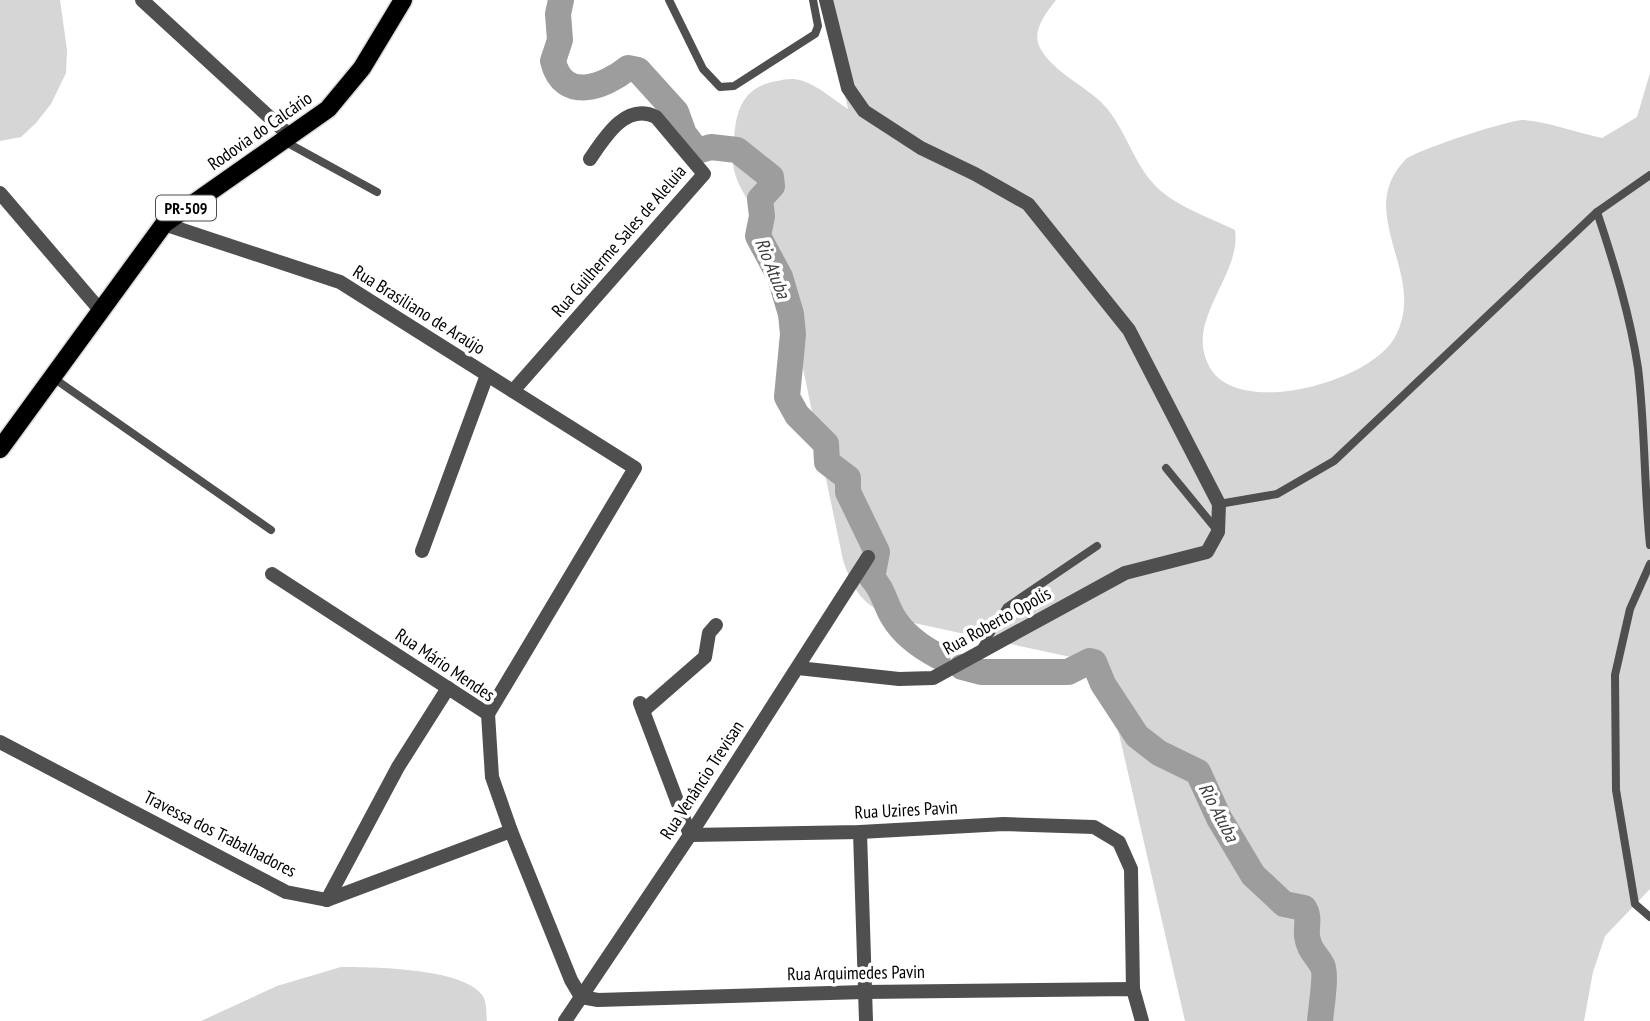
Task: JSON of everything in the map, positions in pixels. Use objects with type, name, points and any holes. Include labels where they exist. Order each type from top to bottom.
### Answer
[{"type":"main road","name":"Rodovia do Calcário","points":[[0,449],[164,224],[328,109],[354,78],[403,0]]},
{"type":"street","points":[[142,0],[287,138]]},
{"type":"street","points":[[827,0],[848,88],[864,111],[921,148],[1028,204],[1129,330],[1219,504],[1218,532]]},
{"type":"street","name":"Rua Guilherme Sales de Aleluia","points":[[513,391],[704,174],[656,117],[646,112],[631,115],[610,130],[590,159]]},
{"type":"street","points":[[0,193],[100,310]]},
{"type":"street","name":"Rua Brasiliano de Araújo","points":[[164,224],[340,282],[635,468],[488,714]]},
{"type":"street","points":[[422,551],[487,375]]},
{"type":"street","name":"Rua Roberto Opolis","points":[[798,668],[899,679],[933,678],[1125,573],[1207,552],[1218,532]]},
{"type":"street","name":"Rua Venâncio Trevisan","points":[[565,1021],[690,835],[868,557]]},
{"type":"street","name":"Rua Mário Mendes","points":[[272,574],[488,714],[492,777],[571,980],[581,996]]},
{"type":"street","points":[[690,835],[641,707],[705,657],[709,633],[716,625]]},
{"type":"street","points":[[327,900],[398,767],[448,688]]},
{"type":"street","name":"Travessa dos Trabalhadores","points":[[0,742],[286,892],[327,900]]},
{"type":"street","name":"Rua Uzires Pavin","points":[[690,835],[860,832],[1004,824],[1094,827],[1119,842],[1131,869],[1133,989]]},
{"type":"street","points":[[327,900],[511,831]]},
{"type":"street","points":[[860,832],[866,1021]]},
{"type":"street","points":[[1133,989],[1142,1021]]},
{"type":"street","name":"Rua Arquimedes Pavin","points":[[581,996],[598,1000],[864,992],[1133,989]]},
{"type":"lane","points":[[669,0],[703,69],[720,87],[734,86],[815,34],[818,26],[813,0]]},
{"type":"lane","points":[[287,138],[377,192]]},
{"type":"lane","points":[[1219,504],[1278,494],[1334,460],[1597,212],[1650,175]]},
{"type":"lane","points":[[1597,212],[1618,278],[1638,369],[1643,485],[1650,545]]},
{"type":"lane","points":[[52,377],[271,530]]},
{"type":"lane","points":[[1166,468],[1218,532]]},
{"type":"lane","points":[[978,653],[1007,607],[1097,546]]},
{"type":"lane","points":[[1650,564],[1630,609],[1615,675],[1616,790],[1635,904],[1650,917]]},
{"type":"shaded area","points":[[0,0],[60,0],[67,50],[66,73],[51,104],[21,137],[0,141]]},
{"type":"shaded area","points":[[823,0],[1056,0],[1038,29],[1038,42],[1046,56],[1108,110],[1145,173],[1160,190],[1191,210],[1235,230],[1235,247],[1208,315],[1203,349],[1209,366],[1224,382],[1246,390],[1273,392],[1303,389],[1332,380],[1381,354],[1395,337],[1402,320],[1403,287],[1387,220],[1386,203],[1391,180],[1405,160],[1463,136],[1515,121],[1544,123],[1602,138],[1637,117],[1650,73],[1650,889],[1605,936],[1593,972],[1584,1021],[1185,1021],[1103,664],[914,623],[876,609],[860,596],[843,560],[777,244],[747,199],[737,180],[733,164],[739,111],[748,95],[765,84],[787,79],[803,81],[848,109]]},
{"type":"shaded area","points":[[341,967],[416,971],[456,979],[472,986],[482,995],[486,1004],[487,1021],[201,1021],[277,986]]},
{"type":"waterway","name":"Rio Atuba","points":[[561,0],[558,14],[560,40],[553,61],[558,74],[566,82],[575,87],[586,87],[608,81],[628,68],[638,70],[676,112],[684,134],[697,151],[711,147],[737,150],[771,177],[772,186],[760,199],[762,216],[758,236],[780,277],[791,314],[793,334],[787,397],[797,415],[826,444],[827,462],[848,478],[848,492],[877,552],[872,578],[893,617],[913,639],[938,656]]},
{"type":"waterway","name":"Rio Atuba","points":[[962,667],[981,672],[1068,672],[1090,661],[1094,662],[1103,684],[1137,736],[1159,753],[1198,772],[1219,818],[1253,875],[1284,904],[1304,908],[1306,911],[1308,941],[1323,969],[1320,1021]]}]
